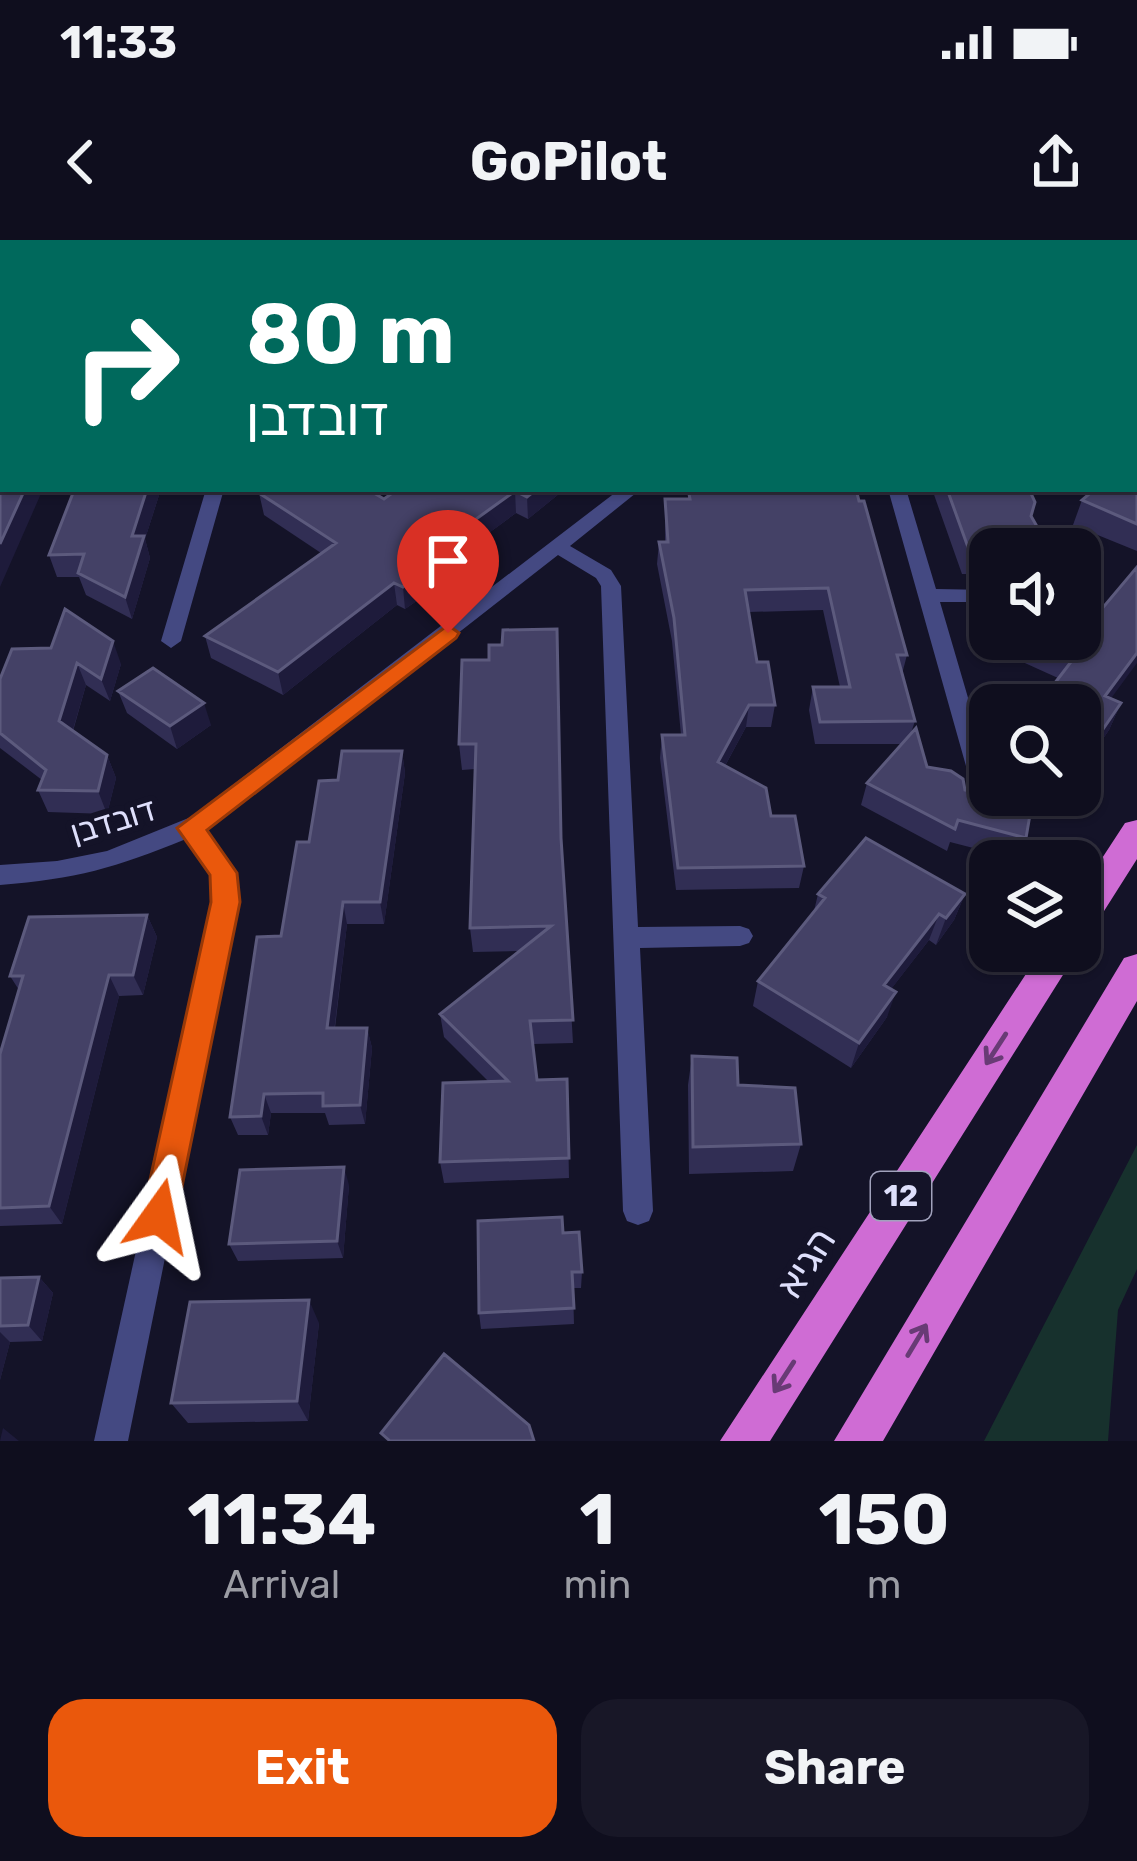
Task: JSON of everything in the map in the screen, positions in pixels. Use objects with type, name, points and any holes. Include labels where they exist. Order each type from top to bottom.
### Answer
[{"type":"highway","points":[[1101,888],[1137,832]]},
{"type":"highway","name":"12","points":[[857,1441],[1137,969]]},
{"type":"highway","name":"הגיא","points":[[742,1441],[1046,972]]},
{"type":"street","points":[[171,641],[214,492]]},
{"type":"street","name":"דובדבן","points":[[0,875],[57,871],[111,860],[191,828],[628,492]]},
{"type":"street","points":[[897,492],[969,738]]},
{"type":"street","points":[[558,547],[604,574],[611,586],[638,1210]]},
{"type":"street","points":[[928,596],[969,596]]},
{"type":"street","points":[[111,1441],[226,902],[224,873],[191,828]]},
{"type":"street","points":[[626,938],[740,936]]},
{"type":"green space","points":[[1137,1145],[1137,1269],[1118,1310],[1108,1441],[984,1441]]},
{"type":"building","points":[[0,492],[24,492],[0,544]]},
{"type":"building","points":[[146,492],[132,536],[144,536],[125,597],[78,573],[84,554],[49,555],[73,493]]},
{"type":"building","points":[[372,492],[384,499],[394,492],[514,492],[447,540],[422,539],[418,576],[403,587],[394,583],[278,672],[205,636],[336,543],[259,493]]},
{"type":"building","points":[[689,492],[857,492],[859,501],[864,501],[907,655],[897,655],[915,721],[820,722],[813,687],[850,687],[828,588],[745,590],[757,662],[768,662],[775,705],[749,705],[718,762],[766,788],[771,816],[795,816],[804,866],[678,868],[662,735],[685,735],[674,618],[659,542],[668,542],[665,499],[690,499]]},
{"type":"building","points":[[948,492],[1030,492],[1035,502],[1031,516],[1038,528],[969,528],[969,550]]},
{"type":"building","points":[[1091,492],[1137,492],[1137,524],[1082,500]]},
{"type":"building","points":[[1137,567],[1137,653],[1105,696],[1121,703],[1101,732],[1101,684],[1054,684],[1072,660],[1101,660],[1101,610]]},
{"type":"building","points":[[65,609],[113,641],[101,679],[77,663],[59,721],[107,755],[98,791],[38,790],[46,770],[0,733],[0,679],[12,649],[51,648]]},
{"type":"building","points":[[557,629],[561,838],[573,1020],[530,1021],[537,1080],[567,1079],[569,1158],[440,1162],[443,1083],[508,1081],[440,1014],[551,926],[470,928],[476,744],[459,744],[462,660],[489,660],[489,645],[502,645],[503,630]]},
{"type":"building","points":[[153,668],[204,703],[170,726],[118,691]]},
{"type":"building","points":[[916,728],[927,767],[951,771],[963,779],[969,791],[969,816],[1030,816],[1026,838],[958,820],[955,829],[867,783]]},
{"type":"building","points":[[342,751],[402,751],[380,902],[343,902],[327,1028],[367,1028],[360,1105],[323,1106],[323,1093],[264,1094],[261,1116],[230,1117],[257,937],[281,936],[297,842],[309,842],[319,781],[338,780]]},
{"type":"building","points":[[866,838],[965,894],[946,918],[939,914],[884,985],[896,992],[859,1043],[758,981],[825,898],[818,894]]},
{"type":"building","points":[[147,915],[133,975],[109,975],[49,1206],[0,1208],[0,1054],[23,976],[10,976],[29,917]]},
{"type":"building","points":[[692,1056],[737,1058],[738,1085],[795,1088],[801,1144],[693,1147]]},
{"type":"building","points":[[344,1167],[337,1241],[229,1244],[240,1170]]},
{"type":"building","points":[[562,1217],[563,1233],[579,1232],[582,1272],[572,1272],[574,1308],[479,1313],[478,1221]]},
{"type":"building","points":[[39,1277],[28,1325],[0,1326],[0,1278]]},
{"type":"building","points":[[309,1300],[297,1401],[171,1403],[190,1302]]},
{"type":"building","points":[[444,1354],[529,1425],[534,1441],[390,1441],[381,1433]]},
{"type":"route","points":[[159,1216],[226,902],[224,873],[191,828],[234,800],[448,633]]}]
